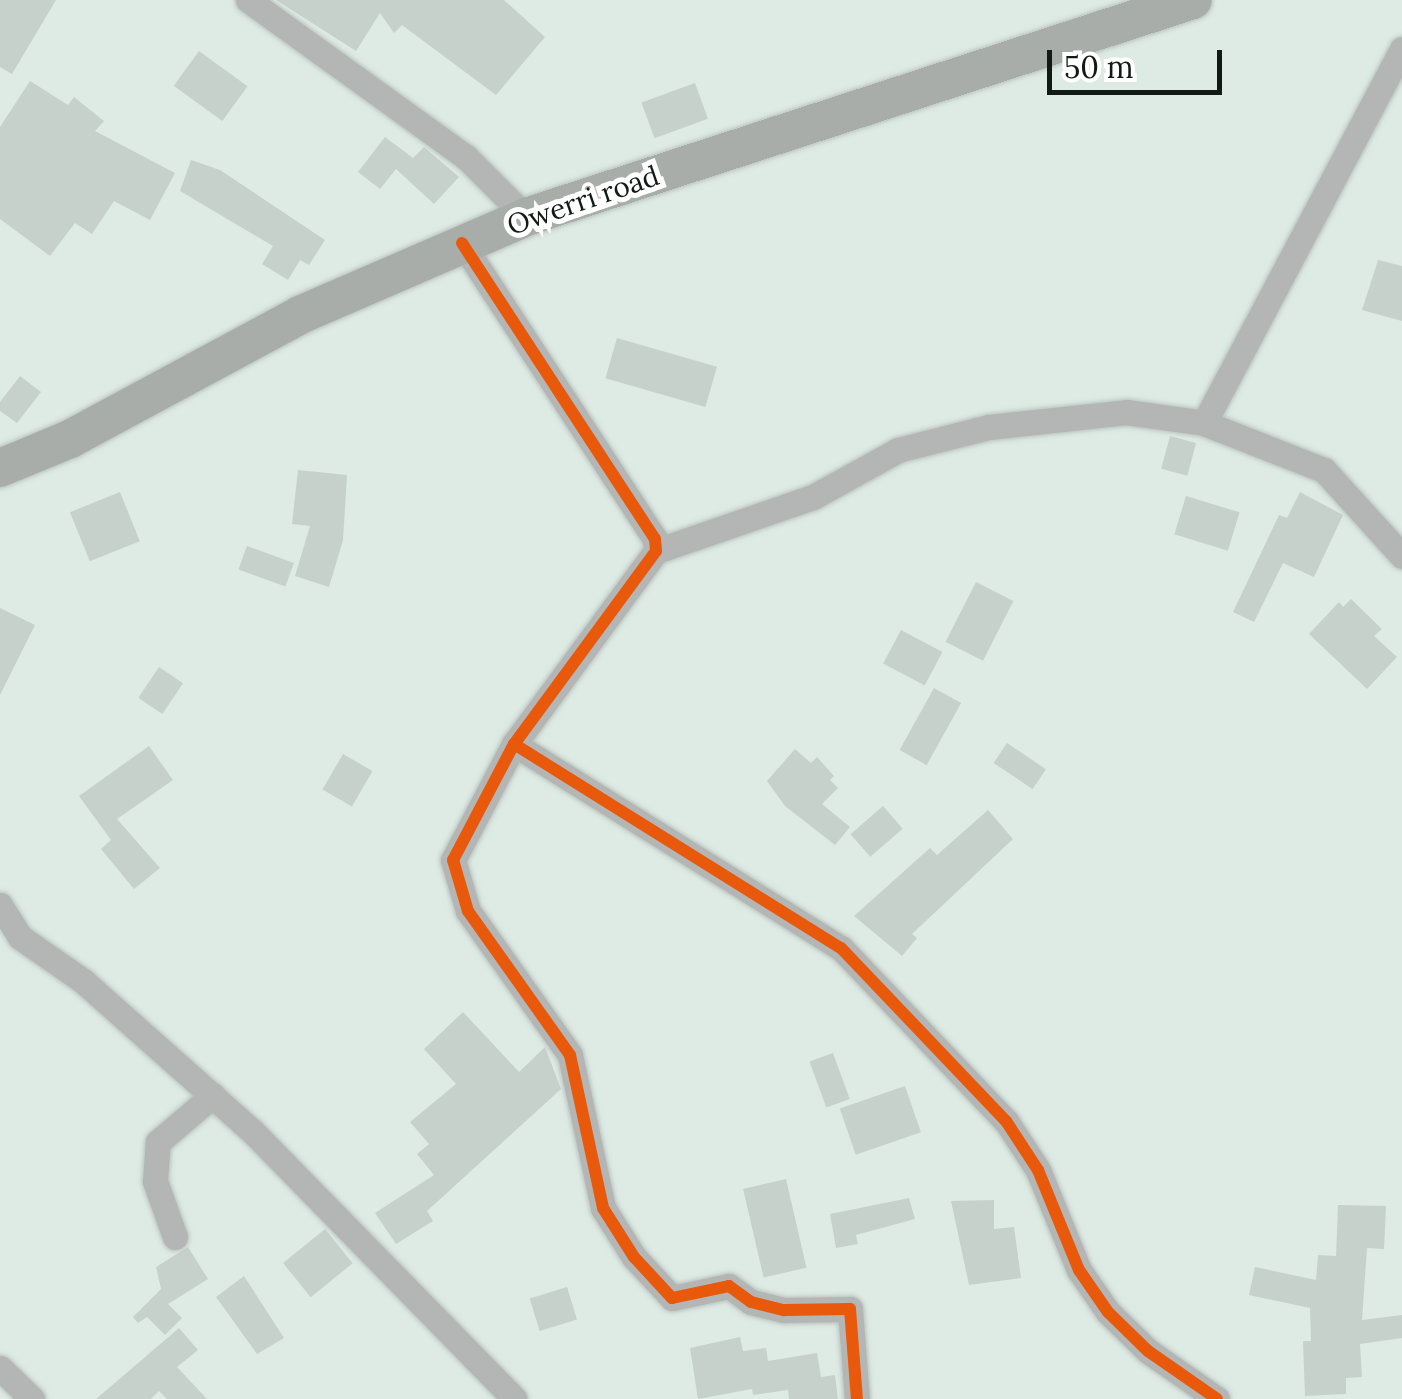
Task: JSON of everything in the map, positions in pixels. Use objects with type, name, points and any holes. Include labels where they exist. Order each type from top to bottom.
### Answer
[{"type":"main road","name":"Owerri road","points":[[0,468],[70,439],[300,315],[526,217],[1193,0]]},
{"type":"street","points":[[248,0],[466,157],[526,217]]},
{"type":"street","points":[[1204,423],[1402,48]]},
{"type":"street","points":[[462,243],[655,539],[656,551]]},
{"type":"street","points":[[857,1399],[850,1309],[784,1310],[751,1302],[728,1286],[672,1298],[634,1257],[603,1208],[570,1055],[468,911],[453,860],[514,744],[656,551],[813,497],[898,450],[943,437],[1092,414],[1204,423],[1247,446],[1324,470],[1402,556]]},
{"type":"street","points":[[514,744],[841,948],[1006,1121],[1038,1170],[1079,1270],[1108,1312],[1148,1351],[1217,1399]]},
{"type":"street","points":[[0,905],[20,937],[83,980],[213,1095],[395,1270],[514,1399]]},
{"type":"street","points":[[174,1236],[156,1181],[158,1142],[213,1095]]},
{"type":"street","points":[[0,1368],[32,1399]]},
{"type":"building","points":[[0,0],[56,0],[12,74],[0,67]]},
{"type":"building","points":[[276,0],[504,0],[545,37],[496,95],[402,25],[394,33],[380,13],[356,51]]},
{"type":"building","points":[[199,51],[248,86],[222,121],[174,86]]},
{"type":"building","points":[[30,81],[68,105],[74,97],[104,121],[95,131],[175,173],[150,220],[114,201],[92,234],[75,223],[50,256],[0,219],[0,127]]},
{"type":"building","points":[[695,83],[708,119],[654,138],[641,102]]},
{"type":"building","points":[[385,137],[413,158],[424,147],[459,177],[434,204],[396,169],[380,189],[358,172]]},
{"type":"building","points":[[191,160],[220,170],[325,240],[309,265],[300,260],[288,280],[262,264],[273,246],[180,191]]},
{"type":"building","points":[[1378,260],[1402,266],[1402,321],[1362,310]]},
{"type":"building","points":[[617,338],[717,367],[705,407],[605,378]]},
{"type":"building","points":[[20,376],[41,392],[17,423],[0,411],[0,402]]},
{"type":"building","points":[[1170,436],[1196,443],[1187,476],[1161,469]]},
{"type":"building","points":[[298,470],[347,475],[343,540],[329,587],[295,576],[310,526],[292,524]]},
{"type":"building","points":[[120,492],[140,541],[90,561],[70,512]]},
{"type":"building","points":[[1300,492],[1343,515],[1314,577],[1283,563],[1254,622],[1233,612],[1279,515],[1287,518]]},
{"type":"building","points":[[1186,496],[1240,512],[1228,551],[1174,534]]},
{"type":"building","points":[[247,546],[294,563],[285,587],[238,569]]},
{"type":"building","points":[[976,582],[1013,601],[983,661],[946,642]]},
{"type":"building","points":[[1351,599],[1382,629],[1374,636],[1397,657],[1367,689],[1309,634],[1339,602],[1343,607]]},
{"type":"building","points":[[0,608],[35,625],[0,695]]},
{"type":"building","points":[[901,630],[942,652],[925,686],[883,664]]},
{"type":"building","points":[[159,667],[183,683],[162,714],[138,698]]},
{"type":"building","points":[[934,688],[961,703],[927,765],[900,750]]},
{"type":"building","points":[[1007,743],[1046,769],[1033,789],[994,763]]},
{"type":"building","points":[[149,746],[173,780],[117,819],[160,868],[134,889],[101,849],[111,840],[79,796]]},
{"type":"building","points":[[795,749],[811,763],[817,757],[834,776],[830,780],[838,788],[822,804],[850,827],[835,845],[785,806],[767,781]]},
{"type":"building","points":[[343,754],[372,771],[352,807],[322,790]]},
{"type":"building","points":[[883,806],[903,829],[870,857],[851,834]]},
{"type":"building","points":[[988,810],[1013,839],[912,934],[917,938],[902,956],[854,916],[930,848],[937,855]]},
{"type":"building","points":[[463,1012],[519,1072],[545,1047],[561,1089],[427,1211],[433,1221],[396,1244],[375,1213],[434,1175],[417,1154],[429,1144],[410,1122],[456,1084],[424,1049]]},
{"type":"building","points":[[833,1053],[850,1099],[826,1108],[810,1062]]},
{"type":"building","points":[[905,1086],[921,1132],[856,1155],[840,1108]]},
{"type":"building","points":[[786,1179],[806,1268],[764,1278],[743,1189]]},
{"type":"building","points":[[909,1198],[915,1219],[856,1235],[858,1244],[836,1248],[830,1214]]},
{"type":"building","points":[[994,1200],[994,1229],[1014,1227],[1021,1278],[969,1285],[951,1201]]},
{"type":"building","points":[[1338,1205],[1386,1206],[1384,1249],[1367,1248],[1362,1320],[1402,1315],[1402,1338],[1360,1344],[1362,1377],[1346,1378],[1346,1394],[1305,1396],[1303,1341],[1311,1341],[1310,1308],[1249,1295],[1255,1267],[1316,1280],[1318,1255],[1336,1256]]},
{"type":"building","points":[[325,1229],[353,1263],[311,1297],[283,1263]]},
{"type":"building","points":[[188,1247],[208,1279],[168,1304],[182,1318],[165,1335],[147,1317],[138,1323],[133,1317],[161,1289],[156,1267]]},
{"type":"building","points":[[244,1276],[284,1338],[257,1354],[216,1297]]},
{"type":"building","points":[[567,1287],[577,1320],[540,1331],[530,1298]]},
{"type":"building","points":[[179,1328],[198,1350],[177,1367],[207,1399],[167,1399],[159,1391],[151,1399],[96,1399]]},
{"type":"building","points":[[740,1337],[743,1351],[766,1348],[768,1361],[817,1353],[821,1377],[835,1375],[838,1399],[789,1399],[788,1390],[753,1395],[752,1389],[698,1399],[690,1348]]},
{"type":"cycle path","points":[[462,243],[655,539],[656,551],[514,744],[841,948],[1006,1121],[1038,1170],[1079,1270],[1108,1312],[1148,1351],[1217,1399]]},
{"type":"cycle path","points":[[514,744],[453,860],[468,911],[570,1055],[603,1208],[634,1257],[672,1298],[729,1286],[751,1302],[784,1310],[850,1309],[857,1399]]}]
